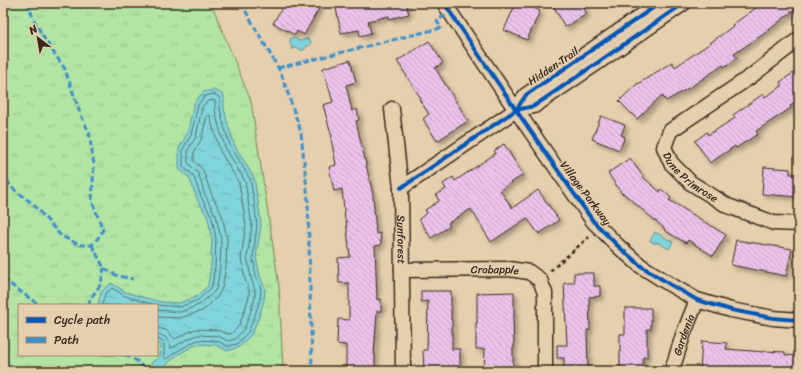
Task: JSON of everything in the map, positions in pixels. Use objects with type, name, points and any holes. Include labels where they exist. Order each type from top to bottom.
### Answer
[{"type":"street","name":"Village Parkway","points":[[444,3],[516,110],[594,221],[619,248],[642,266],[697,300],[731,310],[773,318],[799,320]]},
{"type":"street","name":"Hidden Trail","points":[[401,188],[516,110],[526,95],[660,3]]},
{"type":"street","points":[[516,110],[534,106],[684,3]]},
{"type":"street","name":"Dune Primrose","points":[[799,39],[750,77],[670,131],[664,147],[671,163],[691,182],[728,206],[774,223],[799,224]]},
{"type":"street","name":"Sunforest","points":[[392,109],[401,188],[403,371]]},
{"type":"street","name":"Crabapple","points":[[402,270],[509,269],[529,272],[540,280]]},
{"type":"street","points":[[540,280],[546,293],[545,371]]},
{"type":"street","name":"Gardenia","points":[[672,371],[683,335],[697,300]]},
{"type":"path","points":[[540,280],[589,237]]},
{"type":"green space","points":[[3,3],[211,3],[251,101],[279,286],[283,371],[3,371]]},
{"type":"water","points":[[294,37],[299,41],[309,39],[311,42],[310,45],[304,50],[298,48],[291,49],[292,46],[290,44],[290,39]]},
{"type":"water","points":[[214,90],[224,95],[224,108],[234,144],[254,178],[261,225],[256,257],[260,276],[265,289],[264,300],[259,317],[251,335],[239,347],[227,351],[216,345],[197,344],[177,355],[162,371],[155,370],[151,363],[160,356],[161,346],[158,343],[158,304],[98,304],[101,292],[111,283],[126,292],[139,296],[161,302],[179,303],[196,297],[208,286],[211,265],[212,239],[208,218],[197,199],[189,177],[179,169],[179,148],[187,134],[194,103],[203,92]]},
{"type":"water","points":[[655,232],[673,242],[669,249],[656,242],[655,244],[650,241]]},
{"type":"building","points":[[285,3],[322,3],[304,35],[297,31],[295,35],[273,23]]},
{"type":"building","points":[[335,3],[406,3],[409,14],[389,19],[389,16],[368,21],[371,33],[360,36],[359,30],[341,33]]},
{"type":"building","points":[[516,3],[523,3],[540,11],[527,40],[504,30]]},
{"type":"building","points":[[552,3],[581,3],[587,14],[565,27]]},
{"type":"building","points":[[763,3],[799,3],[799,6],[765,33],[734,54],[737,58],[724,67],[723,65],[692,86],[666,101],[662,95],[637,119],[619,101],[638,83],[672,62],[675,67],[709,44],[733,26],[732,25]]},
{"type":"building","points":[[429,41],[443,63],[435,68],[468,121],[437,141],[423,119],[429,114],[419,99],[421,98],[397,61]]},
{"type":"building","points":[[350,60],[356,82],[346,85],[352,111],[357,109],[359,120],[356,121],[373,195],[376,234],[380,233],[381,245],[375,246],[377,300],[381,299],[381,311],[377,311],[374,354],[375,371],[346,371],[346,345],[337,344],[338,319],[349,320],[349,283],[339,283],[338,258],[350,257],[342,189],[334,191],[329,167],[336,165],[332,137],[323,105],[333,102],[323,68]]},
{"type":"building","points":[[799,69],[799,100],[790,106],[791,108],[756,131],[758,134],[736,148],[735,146],[710,163],[695,141],[707,132],[708,135],[735,118],[733,115],[763,94],[765,97],[782,86],[780,82]]},
{"type":"building","points":[[601,116],[625,125],[621,135],[625,137],[619,150],[592,139]]},
{"type":"building","points":[[504,144],[523,175],[500,190],[512,208],[538,190],[559,220],[539,234],[527,218],[491,242],[471,209],[448,223],[450,226],[431,238],[419,219],[427,213],[425,210],[439,201],[436,195],[446,189],[443,184],[453,177],[455,181],[496,153],[494,151]]},
{"type":"building","points":[[630,158],[644,178],[660,192],[661,189],[671,198],[669,200],[726,235],[713,256],[688,240],[686,243],[664,230],[665,229],[623,193],[622,194],[608,173]]},
{"type":"building","points":[[764,167],[790,169],[790,174],[799,174],[799,197],[762,194]]},
{"type":"building","points":[[736,240],[792,249],[786,276],[731,265]]},
{"type":"building","points":[[574,273],[594,273],[594,286],[600,286],[600,296],[589,297],[590,330],[587,330],[588,371],[564,371],[564,358],[557,358],[557,345],[567,345],[564,283],[574,283]]},
{"type":"building","points":[[421,291],[451,291],[452,349],[460,349],[460,371],[424,371],[423,350],[427,350],[428,301],[421,302]]},
{"type":"building","points":[[514,292],[513,371],[484,371],[485,349],[476,349],[477,293]]},
{"type":"building","points":[[625,308],[651,308],[651,329],[647,329],[647,357],[643,357],[643,371],[620,371],[620,334],[625,334]]},
{"type":"building","points":[[702,341],[727,343],[726,349],[785,352],[785,355],[799,356],[799,371],[700,371]]},
{"type":"marked path","points":[[3,172],[11,187],[33,204],[61,236],[80,245],[92,245],[98,238],[103,230],[92,201],[94,165],[89,132],[80,113],[65,69],[45,40],[33,18],[28,3]]},
{"type":"marked path","points":[[241,3],[281,73],[301,132],[308,200],[312,371]]},
{"type":"marked path","points":[[278,68],[441,28],[437,21],[449,12]]},
{"type":"marked path","points":[[92,245],[104,268],[118,276],[133,279]]},
{"type":"marked path","points":[[89,304],[90,299],[101,284],[104,268]]},
{"type":"marked path","points":[[3,279],[38,304]]},
{"type":"marked path","points":[[127,356],[137,361],[147,371]]},
{"type":"cycle path","points":[[444,3],[593,221],[619,247],[641,266],[697,300],[731,310],[773,318],[799,320]]},
{"type":"cycle path","points":[[401,188],[516,110],[526,95],[660,3]]},
{"type":"cycle path","points":[[516,110],[534,106],[684,3]]}]
